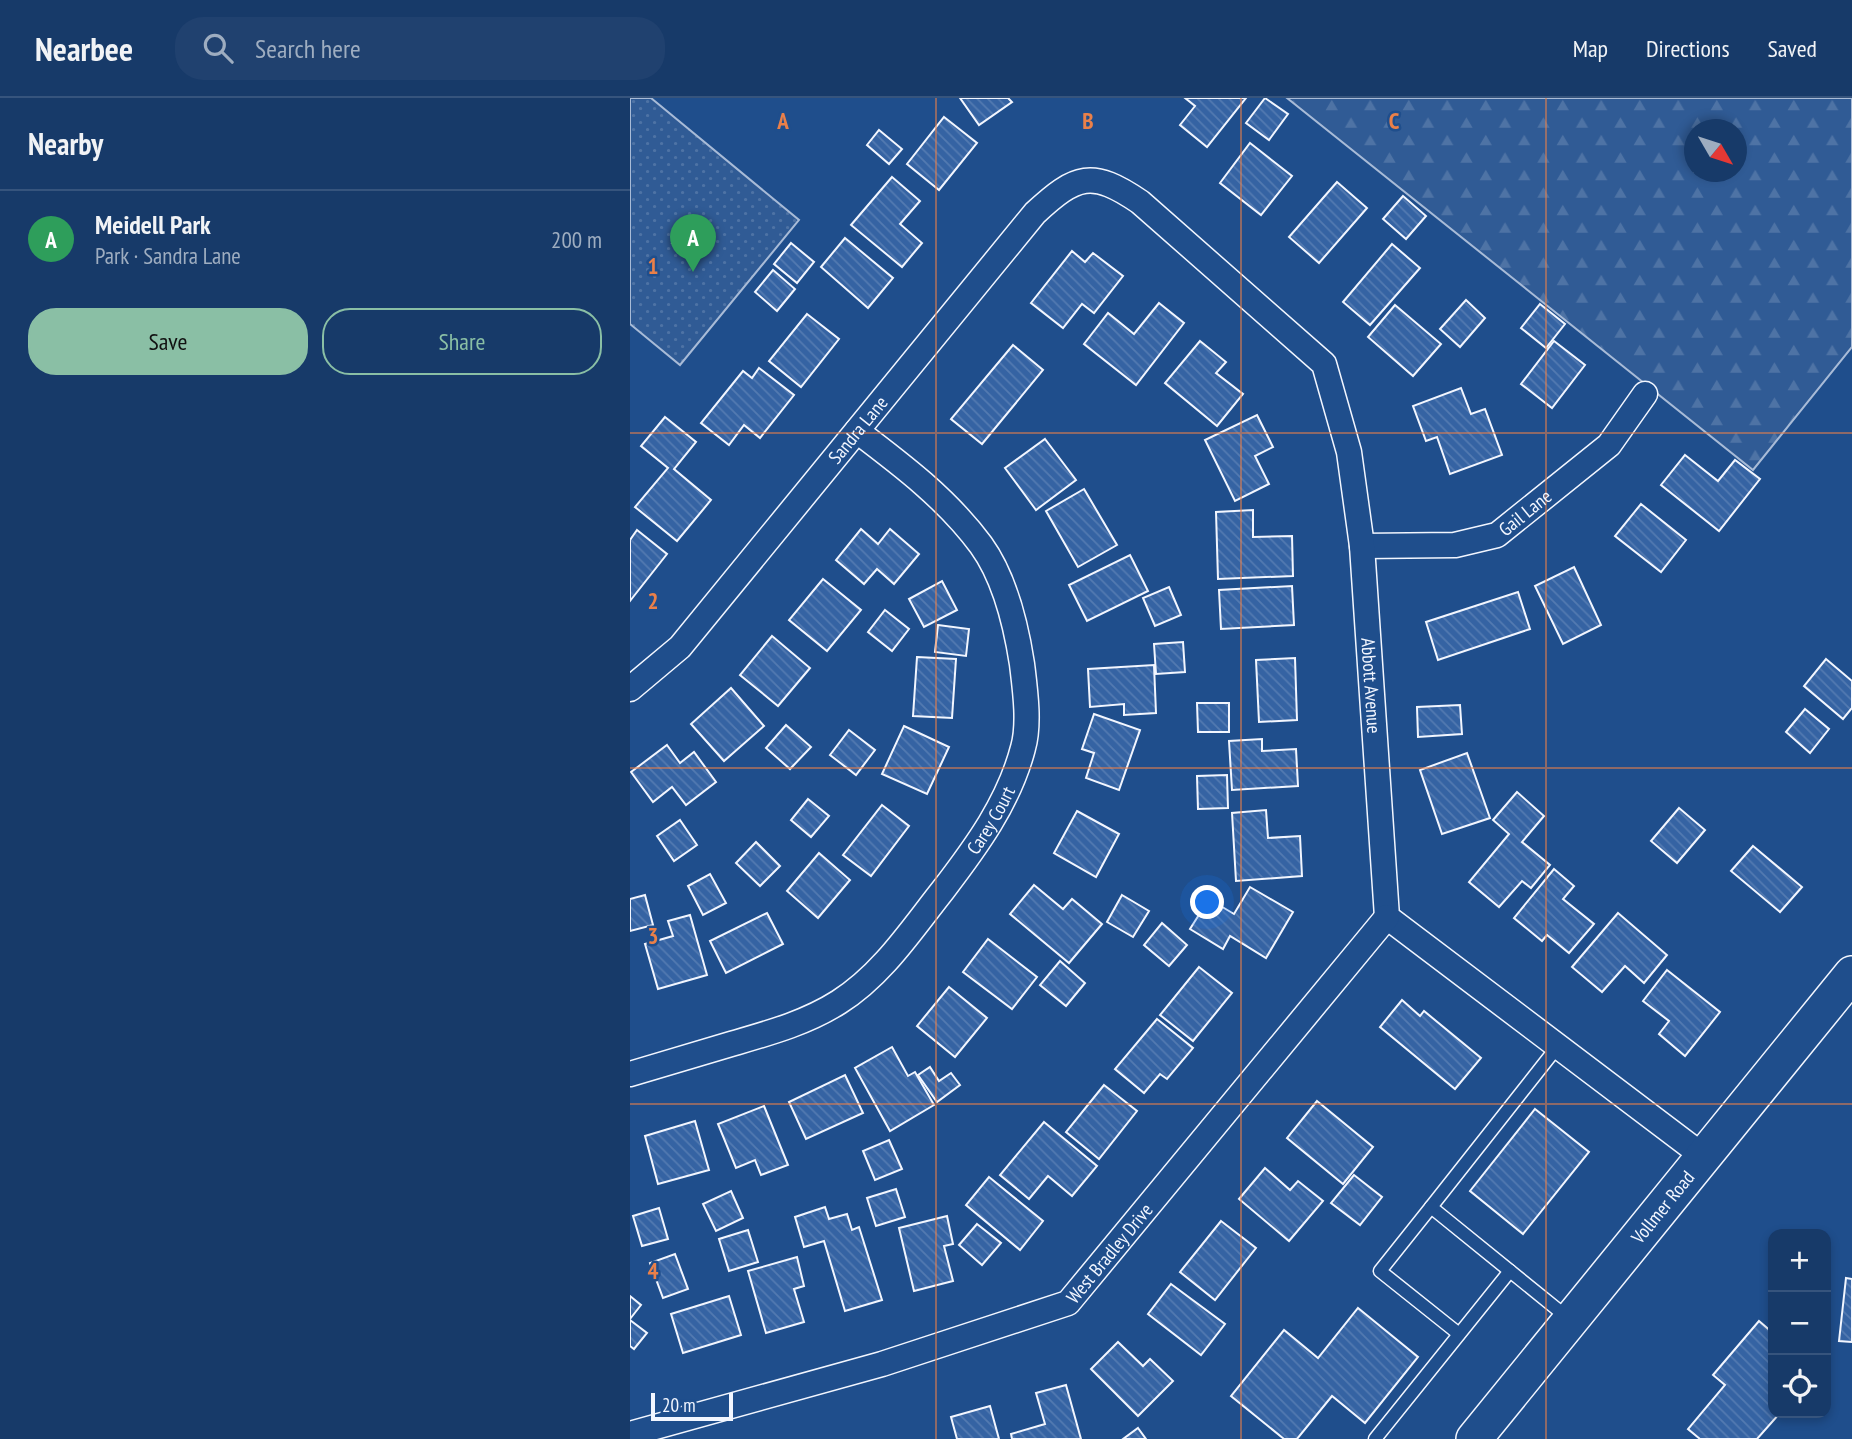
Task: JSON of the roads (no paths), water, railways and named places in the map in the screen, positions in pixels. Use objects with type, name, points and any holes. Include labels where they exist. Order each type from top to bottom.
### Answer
[{"type":"main road","name":"Vollmer Road","points":[[1474,1439],[1852,974]]},
{"type":"street","name":"Sandra Lane","points":[[630,689],[680,647],[1035,214],[1059,191],[1090,179]]},
{"type":"street","name":"Abbott Avenue","points":[[1090,179],[1120,188],[1140,202],[1324,364],[1349,452],[1362,545],[1387,917]]},
{"type":"street","name":"Gail Lane","points":[[1362,545],[1455,545],[1497,535],[1609,445],[1645,394]]},
{"type":"street","name":"Carey Court","points":[[630,1074],[796,1025],[858,989],[891,955],[981,840],[1004,798],[1024,747],[1026,696],[1019,646],[1002,585],[987,556],[949,508],[908,470],[857,431]]},
{"type":"street","points":[[1387,917],[1703,1157]]},
{"type":"street","name":"West Bradley Drive","points":[[630,1434],[882,1364],[1068,1303],[1387,917]]},
{"type":"lane","points":[[1459,1334],[1380,1271],[1558,1046]]},
{"type":"lane","points":[[1431,1207],[1571,1320]]},
{"type":"lane","points":[[1376,1439],[1510,1271]]},
{"type":"place","name":"Meidell Park","points":[[693,272]]}]
